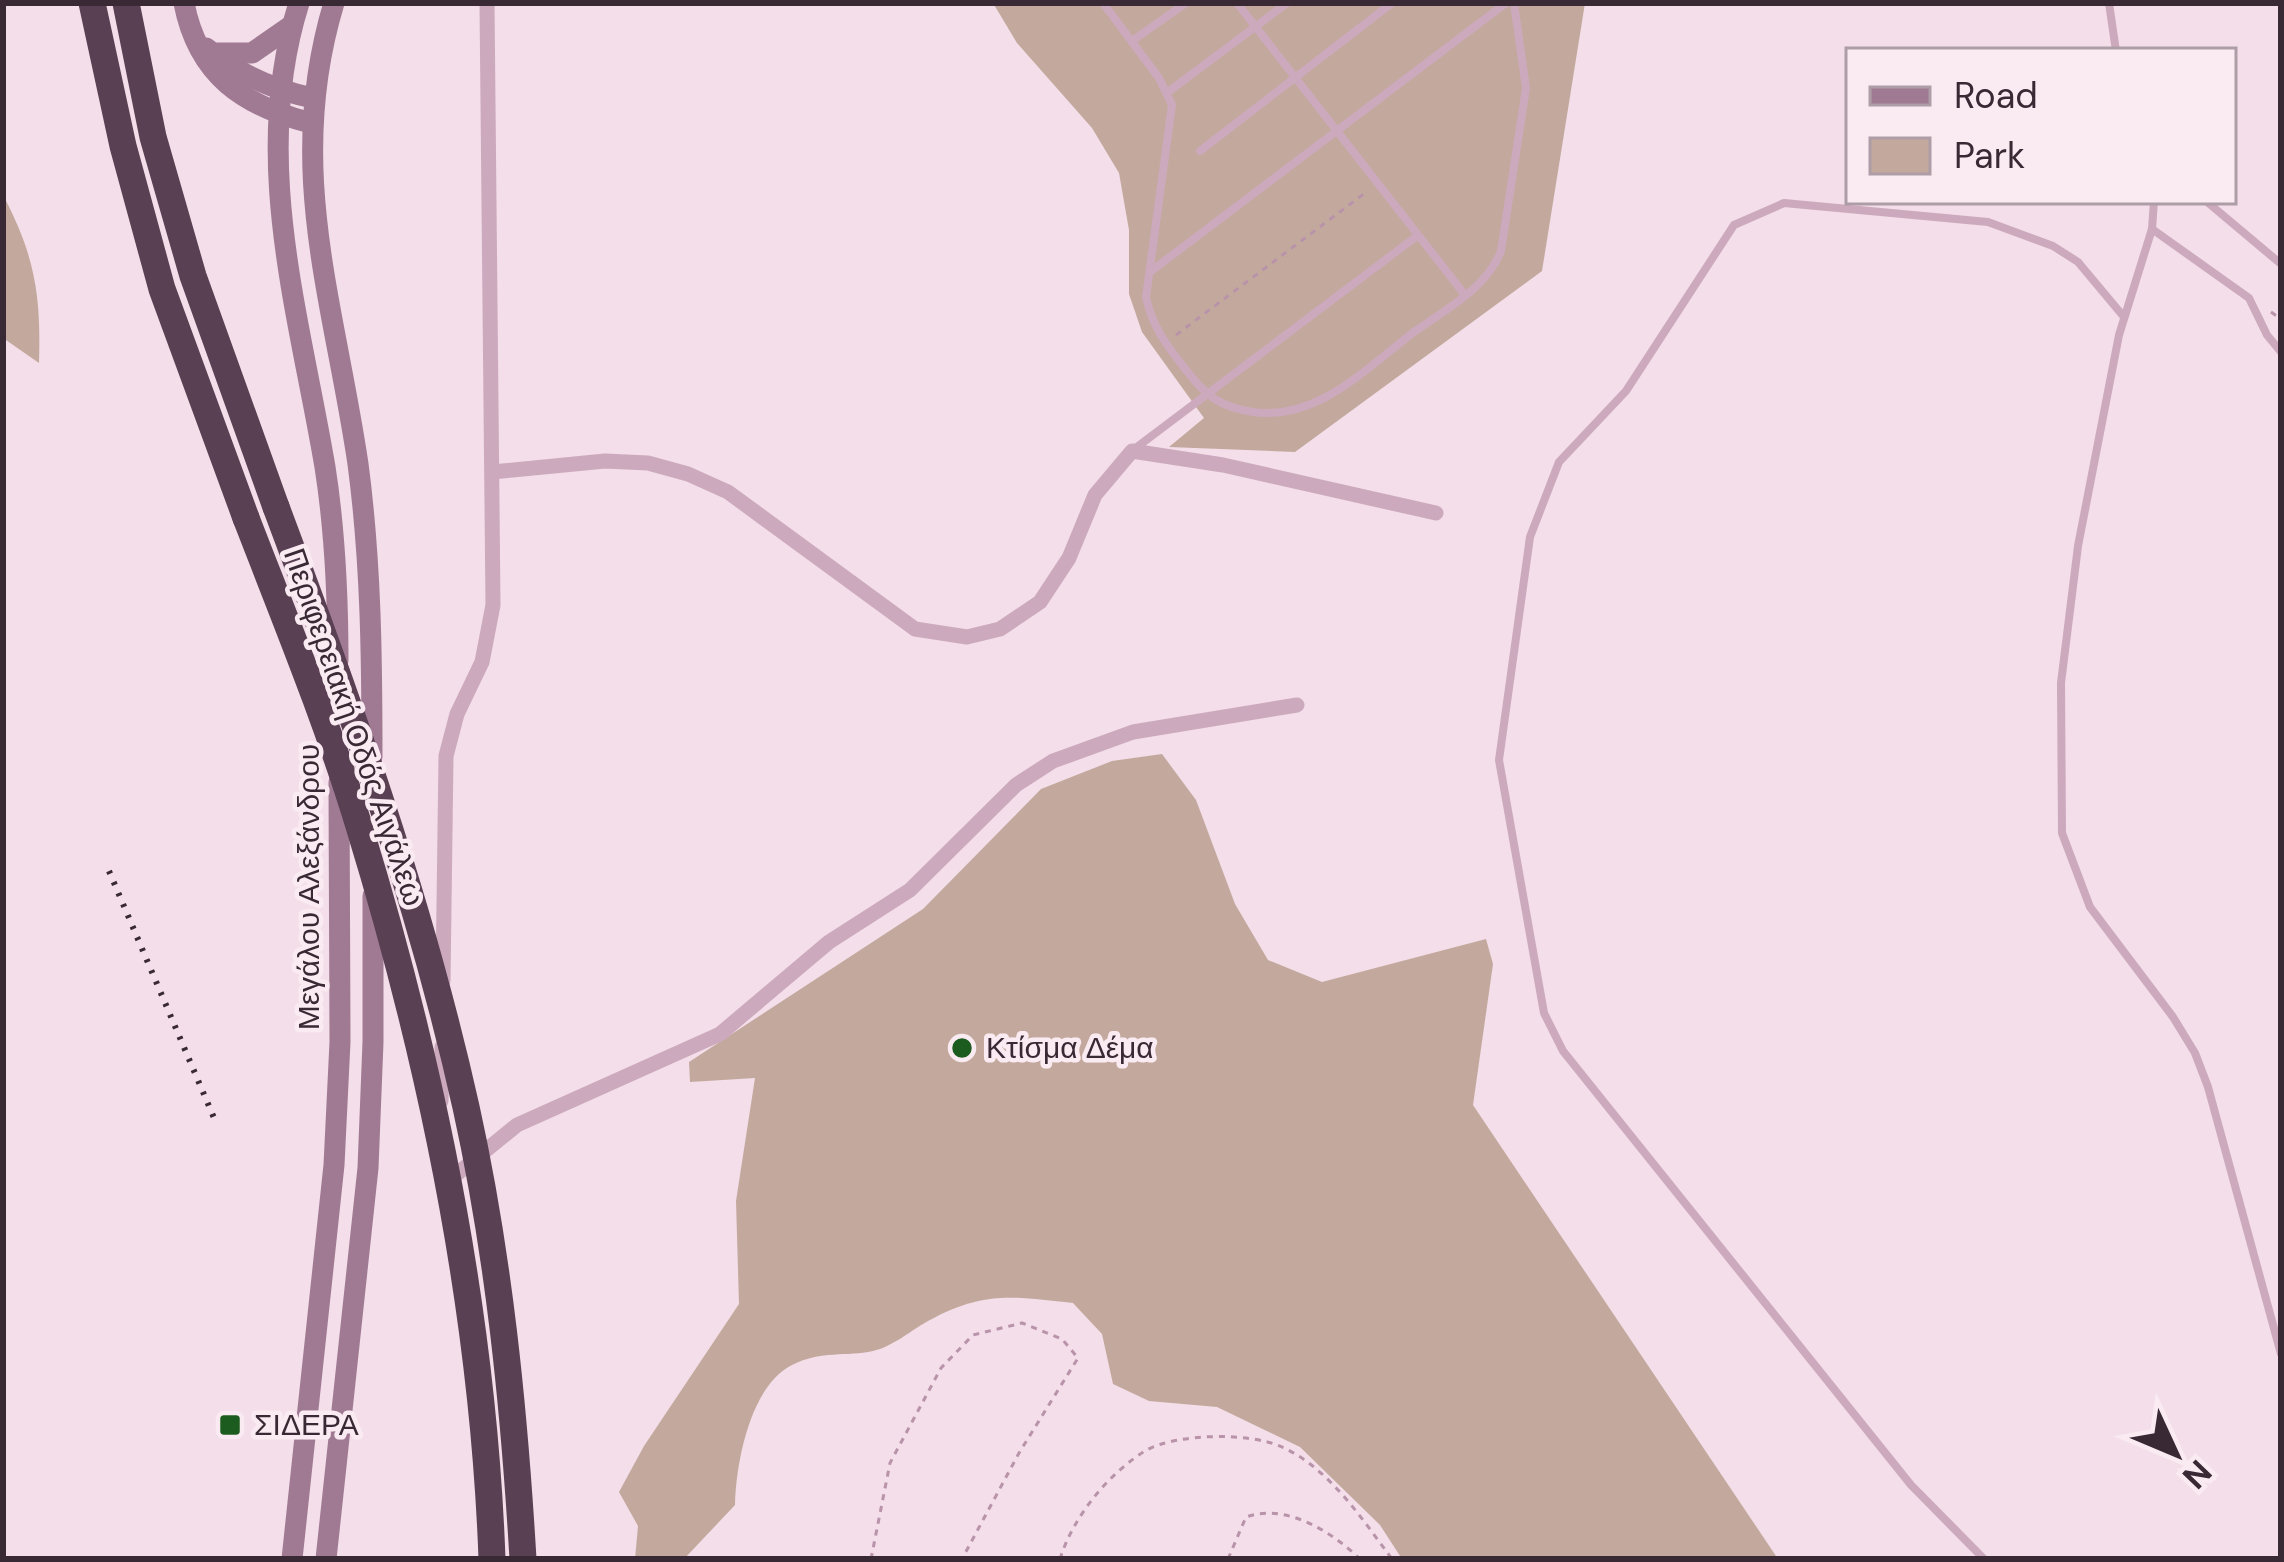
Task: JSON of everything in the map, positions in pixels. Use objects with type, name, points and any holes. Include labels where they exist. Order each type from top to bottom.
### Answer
[{"type":"highway","name":"Περιφερειακή Οδός Αιγάλεω","points":[[92,3],[123,146],[162,290],[358,823],[432,1099],[470,1306],[493,1559]]},
{"type":"highway","name":"Περιφερειακή Οδός Αιγάλεω","points":[[126,3],[153,137],[193,276],[387,813],[457,1068],[500,1300],[523,1559]]},
{"type":"main road","points":[[184,3],[209,64],[226,85],[248,101],[313,98]]},
{"type":"main road","name":"Μεγάλου Αλεξάνδρου","points":[[292,1559],[334,1165],[340,1042],[338,588],[326,472],[277,188],[278,102],[299,3]]},
{"type":"main road","points":[[326,1559],[368,1168],[373,1063],[371,585],[357,463],[311,186],[315,74],[334,3]]},
{"type":"main road","points":[[204,45],[231,56],[252,52],[292,26]]},
{"type":"main road","points":[[278,102],[311,123]]},
{"type":"street","points":[[487,3],[493,472],[489,638],[457,714],[446,756],[440,1188],[517,1125],[720,1034],[829,942],[910,890],[1016,785],[1052,760],[1133,732],[1297,705]]},
{"type":"street","points":[[493,472],[604,461],[648,463],[688,474],[728,492],[915,629],[967,637],[1000,629],[1040,602],[1069,558],[1095,495],[1132,451],[1223,465],[1436,513]]},
{"type":"lane","points":[[1103,3],[1168,92],[1173,121],[1150,272],[1149,313],[1165,343],[1206,395],[1231,408],[1267,414],[1304,410],[1322,401],[1465,295],[1495,267],[1526,88],[1510,3],[1150,272]]},
{"type":"lane","points":[[1132,41],[1186,3]]},
{"type":"lane","points":[[1237,3],[1465,295]]},
{"type":"lane","points":[[1168,92],[1287,3]]},
{"type":"lane","points":[[1200,151],[1392,3]]},
{"type":"lane","points":[[2109,3],[2116,48]]},
{"type":"lane","points":[[1984,1559],[1911,1485],[1563,1051],[1544,1013],[1498,760],[1530,536],[1559,462],[1626,391],[1734,225],[1784,203],[1988,221],[2078,262],[2124,317]]},
{"type":"lane","points":[[2154,204],[2152,229],[2124,317],[2078,546],[2061,683],[2062,833],[2090,907],[2194,1052],[2208,1087],[2281,1354]]},
{"type":"lane","points":[[2210,204],[2281,264]]},
{"type":"lane","points":[[2152,229],[2249,298],[2281,352]]},
{"type":"lane","points":[[1132,451],[1417,236]]},
{"type":"path","points":[[1165,343],[1376,184]]},
{"type":"path","points":[[871,1559],[890,1463],[941,1368],[973,1335],[1022,1323],[1062,1339],[1078,1358],[1018,1453],[962,1559]]},
{"type":"path","points":[[1060,1559],[1100,1488],[1149,1449],[1222,1434],[1281,1446],[1329,1481],[1392,1559]]},
{"type":"path","points":[[1228,1559],[1246,1516],[1263,1511],[1303,1520],[1360,1559]]},
{"type":"green space","points":[[993,3],[1585,3],[1542,271],[1295,452],[1169,447],[1204,418],[1142,332],[1129,294],[1129,230],[1119,173],[1092,128],[1017,43]]},
{"type":"green space","points":[[3,195],[34,276],[39,363],[3,338]]},
{"type":"green space","points":[[1162,754],[1196,800],[1235,904],[1268,960],[1322,982],[1486,939],[1493,964],[1473,1105],[1778,1559],[1402,1559],[1380,1525],[1300,1447],[1217,1407],[1149,1401],[1113,1384],[1102,1334],[1073,1303],[1017,1298],[984,1300],[950,1310],[880,1349],[814,1357],[792,1365],[778,1375],[756,1407],[742,1448],[735,1505],[684,1559],[635,1559],[638,1526],[619,1492],[644,1446],[739,1304],[736,1201],[755,1078],[690,1082],[689,1062],[923,909],[1041,789],[1112,761]]},
{"type":"railway","points":[[109,871],[217,1125]]},
{"type":"place","name":"Κτίσμα Δέμα","points":[[962,1048]]},
{"type":"place","name":"ΣΙΔΕΡΑ","points":[[230,1425]]}]
